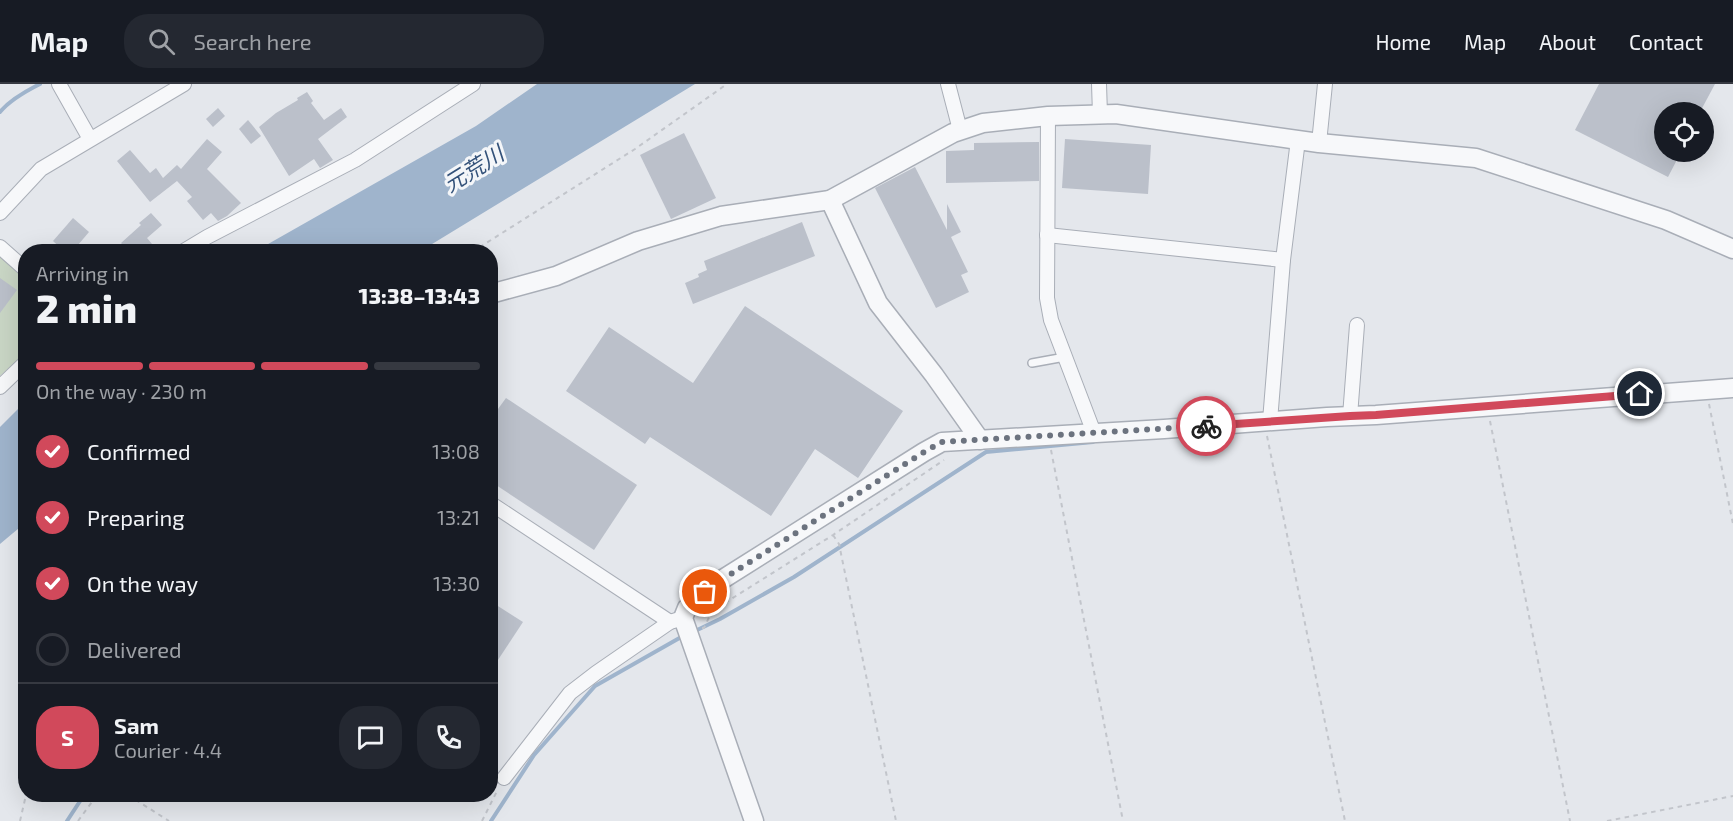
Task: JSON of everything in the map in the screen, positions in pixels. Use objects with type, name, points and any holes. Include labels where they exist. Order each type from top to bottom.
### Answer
[{"type":"street","points":[[59,84],[90,139]]},
{"type":"street","points":[[0,213],[41,169],[184,84]]},
{"type":"street","points":[[195,244],[355,160],[454,89],[473,84]]},
{"type":"street","points":[[948,84],[960,130]]},
{"type":"street","points":[[1099,84],[1100,114]]},
{"type":"street","points":[[1319,143],[1325,84]]},
{"type":"street","points":[[498,292],[556,276],[638,241],[722,216],[830,200],[953,133],[983,123],[1048,116],[1100,114],[1116,114],[1319,143],[1476,158],[1666,220],[1733,249]]},
{"type":"street","points":[[1048,116],[1047,298],[1051,320],[1094,433]]},
{"type":"street","points":[[1267,422],[1283,260],[1299,140]]},
{"type":"street","points":[[830,200],[878,303],[934,375],[980,440]]},
{"type":"street","points":[[1047,235],[1283,260]]},
{"type":"street","points":[[0,247],[18,263]]},
{"type":"street","points":[[1350,416],[1357,325]]},
{"type":"street","points":[[0,387],[18,370]]},
{"type":"street","points":[[504,778],[570,693],[596,673],[679,621],[687,608],[715,584],[942,442],[1376,415],[1733,388]]},
{"type":"street","points":[[498,507],[679,621],[754,821]]},
{"type":"lane","points":[[1032,363],[1065,357]]},
{"type":"path","points":[[485,244],[635,149],[727,84]]},
{"type":"path","points":[[1706,389],[1733,524]]},
{"type":"path","points":[[1487,406],[1570,821]]},
{"type":"path","points":[[1267,422],[1345,821]]},
{"type":"path","points":[[1048,436],[1123,821]]},
{"type":"path","points":[[679,621],[704,628],[712,611],[833,535],[945,459]]},
{"type":"path","points":[[833,535],[839,544],[896,821]]},
{"type":"path","points":[[498,790],[504,778]]},
{"type":"path","points":[[1607,821],[1733,796]]},
{"type":"path","points":[[20,821],[24,802]]},
{"type":"path","points":[[78,821],[92,802]]},
{"type":"path","points":[[139,802],[169,821]]},
{"type":"path","points":[[482,821],[492,802]]},
{"type":"green space","points":[[0,255],[18,270],[18,359],[0,376]]},
{"type":"water","name":"元荒川","points":[[537,84],[695,84],[432,244],[268,244],[476,126]]},
{"type":"water","points":[[18,409],[18,529],[0,544],[0,427]]},
{"type":"building","points":[[1599,84],[1715,84],[1705,102],[1654,102],[1654,162],[1676,162],[1668,177],[1575,130]]},
{"type":"building","points":[[307,92],[313,101],[311,103],[324,120],[341,108],[347,117],[318,139],[333,160],[320,168],[314,159],[289,176],[259,127]]},
{"type":"building","points":[[218,108],[225,116],[213,127],[206,119]]},
{"type":"building","points":[[248,120],[261,136],[251,144],[239,129]]},
{"type":"building","points":[[684,133],[716,198],[671,219],[640,155]]},
{"type":"building","points":[[207,139],[222,152],[207,169],[241,203],[218,221],[211,213],[203,220],[187,201],[192,197],[177,181],[150,202],[117,161],[130,150],[150,173],[156,168],[163,178],[177,165],[181,169]]},
{"type":"building","points":[[1065,139],[1151,145],[1148,194],[1062,188]]},
{"type":"building","points":[[1039,142],[1039,181],[946,183],[946,151],[974,150],[974,143]]},
{"type":"building","points":[[915,167],[947,230],[947,204],[961,232],[951,237],[968,272],[961,275],[969,292],[936,308],[875,188]]},
{"type":"building","points":[[151,213],[162,225],[147,238],[152,244],[122,244],[141,225],[139,223]]},
{"type":"building","points":[[73,218],[89,232],[79,244],[56,244],[53,241]]},
{"type":"building","points":[[802,222],[815,256],[693,304],[685,283],[699,277],[698,274],[707,270],[704,261]]},
{"type":"building","points":[[0,278],[17,290],[0,313]]},
{"type":"building","points":[[745,306],[903,411],[858,478],[815,449],[771,516],[650,437],[645,444],[566,391],[609,327],[693,383]]},
{"type":"building","points":[[506,398],[637,485],[594,550],[498,486],[498,409]]},
{"type":"building","points":[[498,606],[523,622],[498,660]]},
{"type":"waterway","points":[[0,112],[13,100],[40,84]]},
{"type":"waterway","points":[[693,632],[794,577],[986,452],[1093,442]]},
{"type":"waterway","points":[[491,821],[534,755],[595,686],[683,636]]},
{"type":"waterway","points":[[67,821],[79,802]]},
{"type":"way so far","points":[[705,592],[942,442],[1206,426]]},
{"type":"route","points":[[1206,426],[1640,394]]}]
